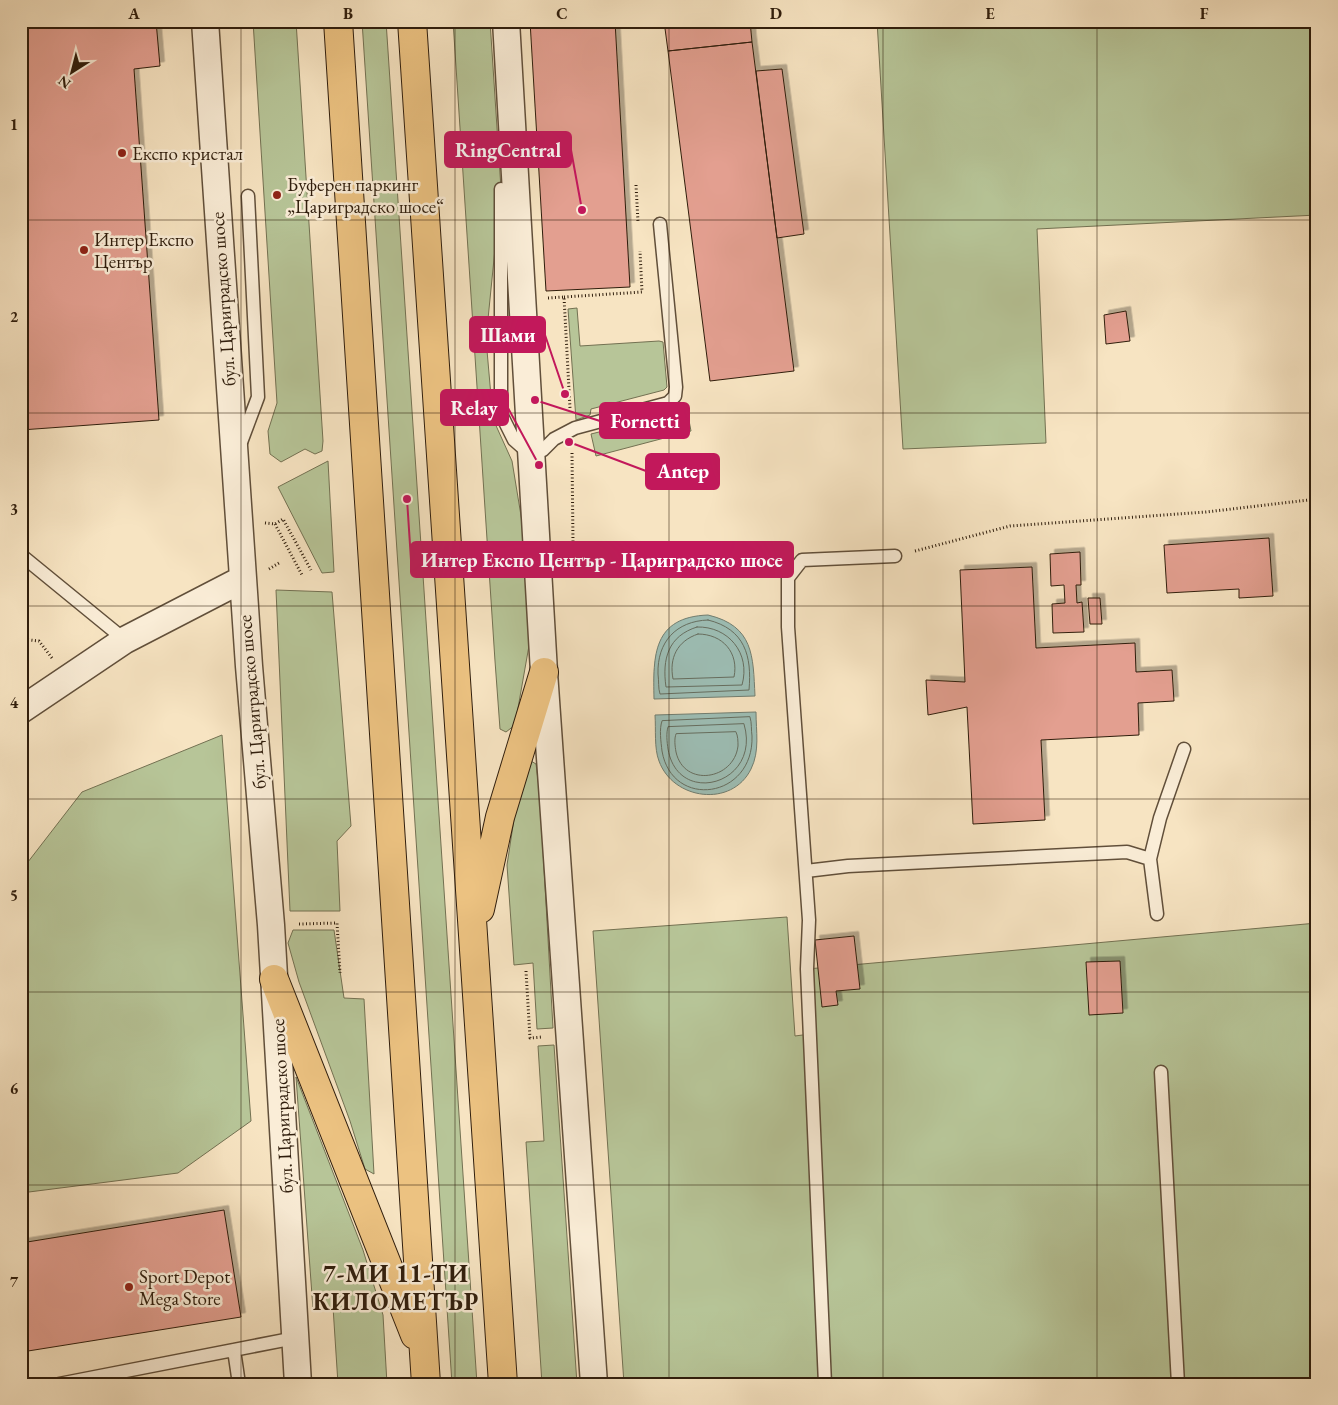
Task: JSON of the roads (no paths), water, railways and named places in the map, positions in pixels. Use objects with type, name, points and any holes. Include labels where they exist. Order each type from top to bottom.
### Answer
[{"type":"highway","points":[[338,21],[425,1371]]},
{"type":"highway","points":[[412,21],[503,1384]]},
{"type":"highway","points":[[474,940],[500,817],[544,672]]},
{"type":"highway","points":[[274,979],[425,1371]]},
{"type":"street","name":"бул. Цариградско шосе","points":[[205,21],[234,461],[271,925],[298,1384]]},
{"type":"street","points":[[506,21],[544,672],[594,1384]]},
{"type":"street","points":[[21,710],[126,640],[243,579]]},
{"type":"lane","points":[[501,189],[501,414],[514,440],[531,456],[543,450],[554,439],[575,428],[668,403],[675,396],[676,387],[660,224]]},
{"type":"lane","points":[[234,461],[258,397],[248,196]]},
{"type":"lane","points":[[21,555],[126,640]]},
{"type":"lane","points":[[825,1384],[807,969],[809,920],[788,627],[788,578],[802,560],[895,556]]},
{"type":"lane","points":[[1157,914],[1150,859],[1160,818],[1184,748]]},
{"type":"lane","points":[[806,870],[848,866],[1127,852],[1150,859]]},
{"type":"lane","points":[[1161,1072],[1178,1384]]},
{"type":"lane","points":[[59,1384],[295,1338]]},
{"type":"lane","points":[[234,1350],[239,1384]]},
{"type":"water","points":[[708,615],[723,620],[743,635],[751,656],[755,696],[654,699],[656,654],[660,641],[666,631],[676,623],[690,617]]},
{"type":"water","points":[[756,712],[757,741],[754,762],[742,781],[731,790],[717,794],[689,791],[677,784],[666,774],[657,756],[655,715]]},
{"type":"place","name":"Експо кристал","points":[[122,153]]},
{"type":"place","name":"Буферен паркинг „Цариградско шосе“","points":[[277,195]]},
{"type":"place","name":"RingCentral","points":[[582,210]]},
{"type":"place","name":"Интер Експо Център","points":[[84,250]]},
{"type":"place","name":"Шами","points":[[565,394]]},
{"type":"place","name":"Fornetti","points":[[535,400]]},
{"type":"place","name":"Antep","points":[[569,442]]},
{"type":"place","name":"Relay","points":[[539,465]]},
{"type":"place","name":"Интер Експо Център - Цариградско шосе","points":[[407,499]]},
{"type":"place","name":"Sport Depot Mega Store","points":[[129,1287]]},
{"type":"district","name":"7-МИ 11-ТИ КИЛОМЕТЪР","points":[[396,1287]]}]
